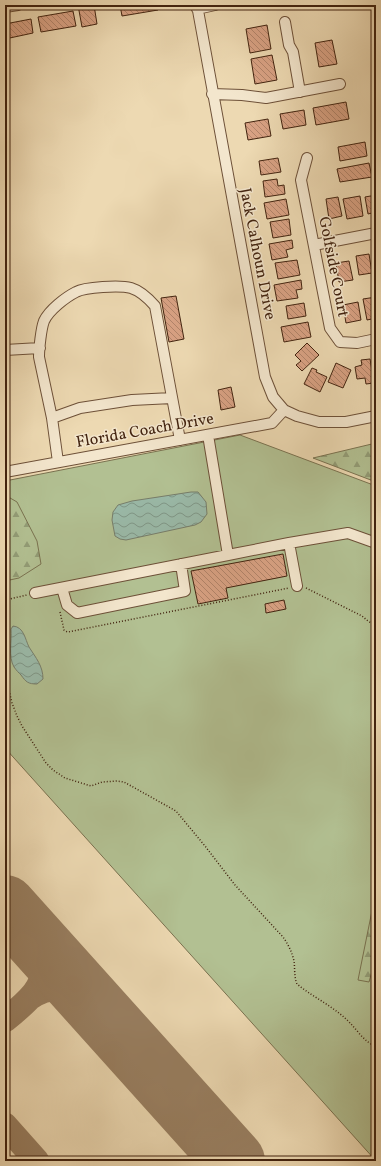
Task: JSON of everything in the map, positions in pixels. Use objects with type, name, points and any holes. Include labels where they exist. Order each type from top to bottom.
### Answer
[{"type":"street","points":[[5,7],[18,5]]},
{"type":"street","points":[[197,7],[215,5]]},
{"type":"street","name":"Jack Calhoun Drive","points":[[197,7],[265,377],[273,396],[284,410]]},
{"type":"street","points":[[285,22],[289,45],[293,52],[300,92]]},
{"type":"street","points":[[212,94],[242,95],[266,98],[340,84]]},
{"type":"street","name":"Golfside Court","points":[[307,158],[301,180],[330,328],[340,342],[357,343],[376,339]]},
{"type":"street","points":[[314,245],[376,233]]},
{"type":"street","points":[[58,462],[52,418],[39,357],[44,320],[56,306],[77,292],[109,286],[130,288],[145,295],[155,306],[180,440]]},
{"type":"street","points":[[5,350],[40,348]]},
{"type":"street","points":[[52,418],[80,408],[132,400],[172,398]]},
{"type":"street","points":[[284,410],[297,416],[319,422],[346,422],[376,416]]},
{"type":"street","name":"Florida Coach Drive","points":[[5,472],[272,423],[284,410]]},
{"type":"street","points":[[208,435],[228,555]]},
{"type":"street","points":[[35,593],[289,543],[348,533],[376,543]]},
{"type":"street","points":[[289,543],[301,587]]},
{"type":"street","points":[[62,588],[66,605],[77,613],[185,591],[181,564]]},
{"type":"path","points":[[301,587],[362,616],[376,626]]},
{"type":"path","points":[[5,673],[9,693],[17,716],[46,763],[57,774],[90,786],[102,782],[124,782],[176,811],[235,884],[284,937],[293,956],[297,984],[350,1022],[367,1041],[376,1046]]},
{"type":"green space","points":[[240,435],[376,486],[376,1161],[5,748],[5,481]]},
{"type":"green space","points":[[376,443],[376,482],[313,458]]},
{"type":"green space","points":[[5,495],[17,502],[37,541],[41,564],[19,578],[5,581]]},
{"type":"green space","points":[[376,891],[376,957],[369,982],[358,980]]},
{"type":"water","points":[[198,492],[206,502],[207,514],[201,522],[195,525],[126,540],[115,536],[112,520],[113,512],[118,505],[132,501]]},
{"type":"water","points":[[13,626],[22,631],[40,666],[43,679],[37,684],[31,684],[26,681],[12,663],[11,629]]},
{"type":"building","points":[[78,5],[94,5],[97,24],[82,27]]},
{"type":"building","points":[[120,5],[157,5],[158,10],[122,16]]},
{"type":"building","points":[[73,11],[76,26],[41,32],[38,17]]},
{"type":"building","points":[[31,19],[33,33],[5,39],[5,24]]},
{"type":"building","points":[[267,25],[271,49],[250,53],[246,29]]},
{"type":"building","points":[[332,40],[337,64],[319,67],[315,43]]},
{"type":"building","points":[[272,55],[277,80],[255,84],[251,59]]},
{"type":"building","points":[[346,102],[349,119],[316,125],[313,108]]},
{"type":"building","points":[[304,110],[306,125],[283,129],[280,114]]},
{"type":"building","points":[[268,119],[271,136],[248,140],[245,123]]},
{"type":"building","points":[[365,142],[367,156],[340,161],[338,147]]},
{"type":"building","points":[[278,158],[281,172],[261,175],[259,161]]},
{"type":"building","points":[[369,163],[372,177],[340,182],[337,169]]},
{"type":"building","points":[[277,179],[278,186],[284,185],[285,194],[265,197],[263,181]]},
{"type":"building","points":[[376,195],[376,212],[368,214],[365,197]]},
{"type":"building","points":[[360,196],[363,216],[347,219],[343,199]]},
{"type":"building","points":[[338,197],[342,216],[329,219],[326,199]]},
{"type":"building","points":[[286,199],[289,215],[267,219],[264,203]]},
{"type":"building","points":[[289,219],[291,235],[273,238],[270,222]]},
{"type":"building","points":[[292,240],[293,248],[286,250],[288,257],[272,260],[269,244]]},
{"type":"building","points":[[369,254],[372,273],[359,275],[356,256]]},
{"type":"building","points":[[297,260],[300,275],[278,279],[275,263]]},
{"type":"building","points":[[349,261],[353,280],[339,282],[336,263]]},
{"type":"building","points":[[301,280],[302,289],[296,290],[298,298],[277,301],[274,285]]},
{"type":"building","points":[[176,296],[184,339],[169,342],[161,298]]},
{"type":"building","points":[[376,297],[376,318],[367,320],[363,299]]},
{"type":"building","points":[[358,302],[361,320],[346,323],[343,305]]},
{"type":"building","points":[[304,303],[306,316],[288,319],[286,306]]},
{"type":"building","points":[[308,322],[311,337],[284,342],[281,327]]},
{"type":"building","points":[[307,343],[319,355],[302,371],[296,365],[301,361],[295,355]]},
{"type":"building","points":[[370,359],[374,383],[366,384],[365,378],[357,379],[355,367],[362,365],[361,360]]},
{"type":"building","points":[[336,363],[351,370],[343,388],[328,382]]},
{"type":"building","points":[[312,368],[317,370],[316,372],[327,377],[320,392],[304,384]]},
{"type":"building","points":[[231,387],[235,407],[221,410],[218,390]]},
{"type":"building","points":[[283,554],[287,576],[226,588],[228,598],[198,604],[191,571]]},
{"type":"building","points":[[284,600],[286,609],[266,613],[265,604]]},
{"type":"taxiway","points":[[5,909],[22,927],[37,947],[42,958],[43,969],[41,981],[34,993],[24,1004],[5,1020]]},
{"type":"taxiway","points":[[31,997],[45,990],[60,988],[74,992],[81,996],[144,1064]]},
{"type":"taxiway","points":[[5,1125],[37,1161]]},
{"type":"runway","points":[[5,906],[234,1161]]}]
